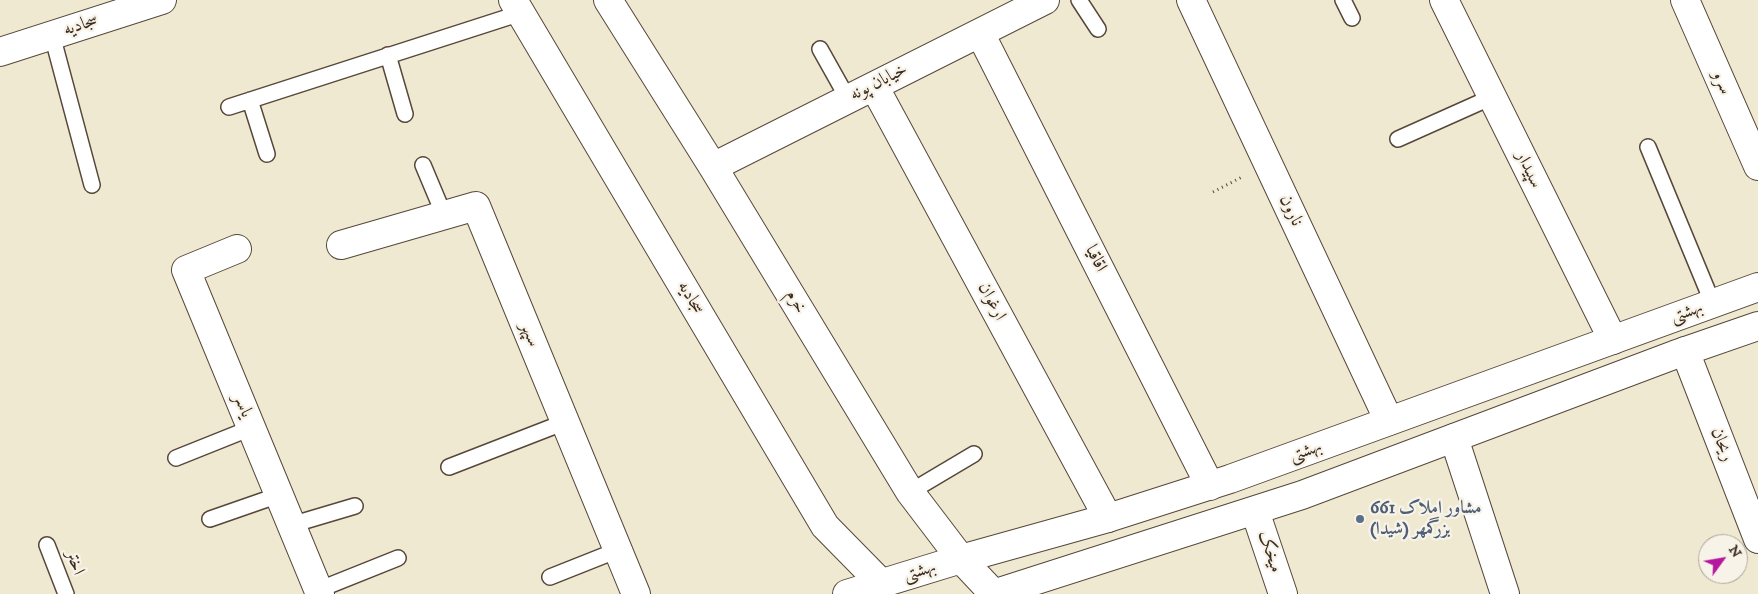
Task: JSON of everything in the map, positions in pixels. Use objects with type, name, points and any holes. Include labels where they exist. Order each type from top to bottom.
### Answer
[{"type":"street","name":"سجادیه","points":[[0,52],[162,0]]},
{"type":"street","name":"خرم","points":[[608,0],[713,167],[910,492],[961,559],[993,594]]},
{"type":"street","name":"نارون","points":[[1191,0],[1390,422]]},
{"type":"street","name":"سپیدار","points":[[1444,0],[1613,340]]},
{"type":"street","name":"سرو","points":[[1685,0],[1758,166]]},
{"type":"street","name":"خیابان پونه","points":[[713,167],[1041,1]]},
{"type":"street","name":"سجادیه","points":[[517,6],[825,526],[890,589]]},
{"type":"street","name":"اقاقیا","points":[[980,33],[1210,486]]},
{"type":"street","name":"ارغوان","points":[[874,86],[1108,518]]},
{"type":"street","name":"سپهر","points":[[340,245],[476,206],[636,594]]},
{"type":"street","name":"یاسر","points":[[237,249],[186,270],[319,592]]},
{"type":"street","name":"بهشتی","points":[[847,594],[890,589],[961,559],[1108,518],[1210,486],[1758,287]]},
{"type":"street","name":"بهشتی","points":[[993,594],[1256,511],[1685,351],[1758,326]]},
{"type":"street","name":"ریحان","points":[[1685,351],[1758,539]]},
{"type":"street","points":[[1454,438],[1505,594]]},
{"type":"street","name":"میخک","points":[[1256,511],[1283,594]]},
{"type":"lane","points":[[1079,0],[1098,29]]},
{"type":"lane","points":[[1343,0],[1352,18]]},
{"type":"lane","points":[[228,107],[388,56],[517,6]]},
{"type":"lane","points":[[52,35],[92,186]]},
{"type":"lane","points":[[820,49],[848,99]]},
{"type":"lane","points":[[388,56],[405,114]]},
{"type":"lane","points":[[1398,139],[1492,97]]},
{"type":"lane","points":[[250,100],[267,154]]},
{"type":"lane","points":[[1648,147],[1713,304]]},
{"type":"lane","points":[[422,165],[444,215]]},
{"type":"lane","points":[[449,467],[565,422]]},
{"type":"lane","points":[[176,458],[251,428]]},
{"type":"lane","points":[[910,492],[974,454]]},
{"type":"lane","points":[[210,519],[279,495]]},
{"type":"lane","points":[[291,525],[355,506]]},
{"type":"lane","name":"اختر","points":[[47,545],[66,594]]},
{"type":"lane","points":[[550,577],[618,550]]},
{"type":"lane","points":[[319,592],[398,558]]},
{"type":"path","points":[[1213,192],[1268,163]]},
{"type":"place","name":"مشاور املاک 661 بزرگمهر (شیدا)","points":[[1360,519]]}]
